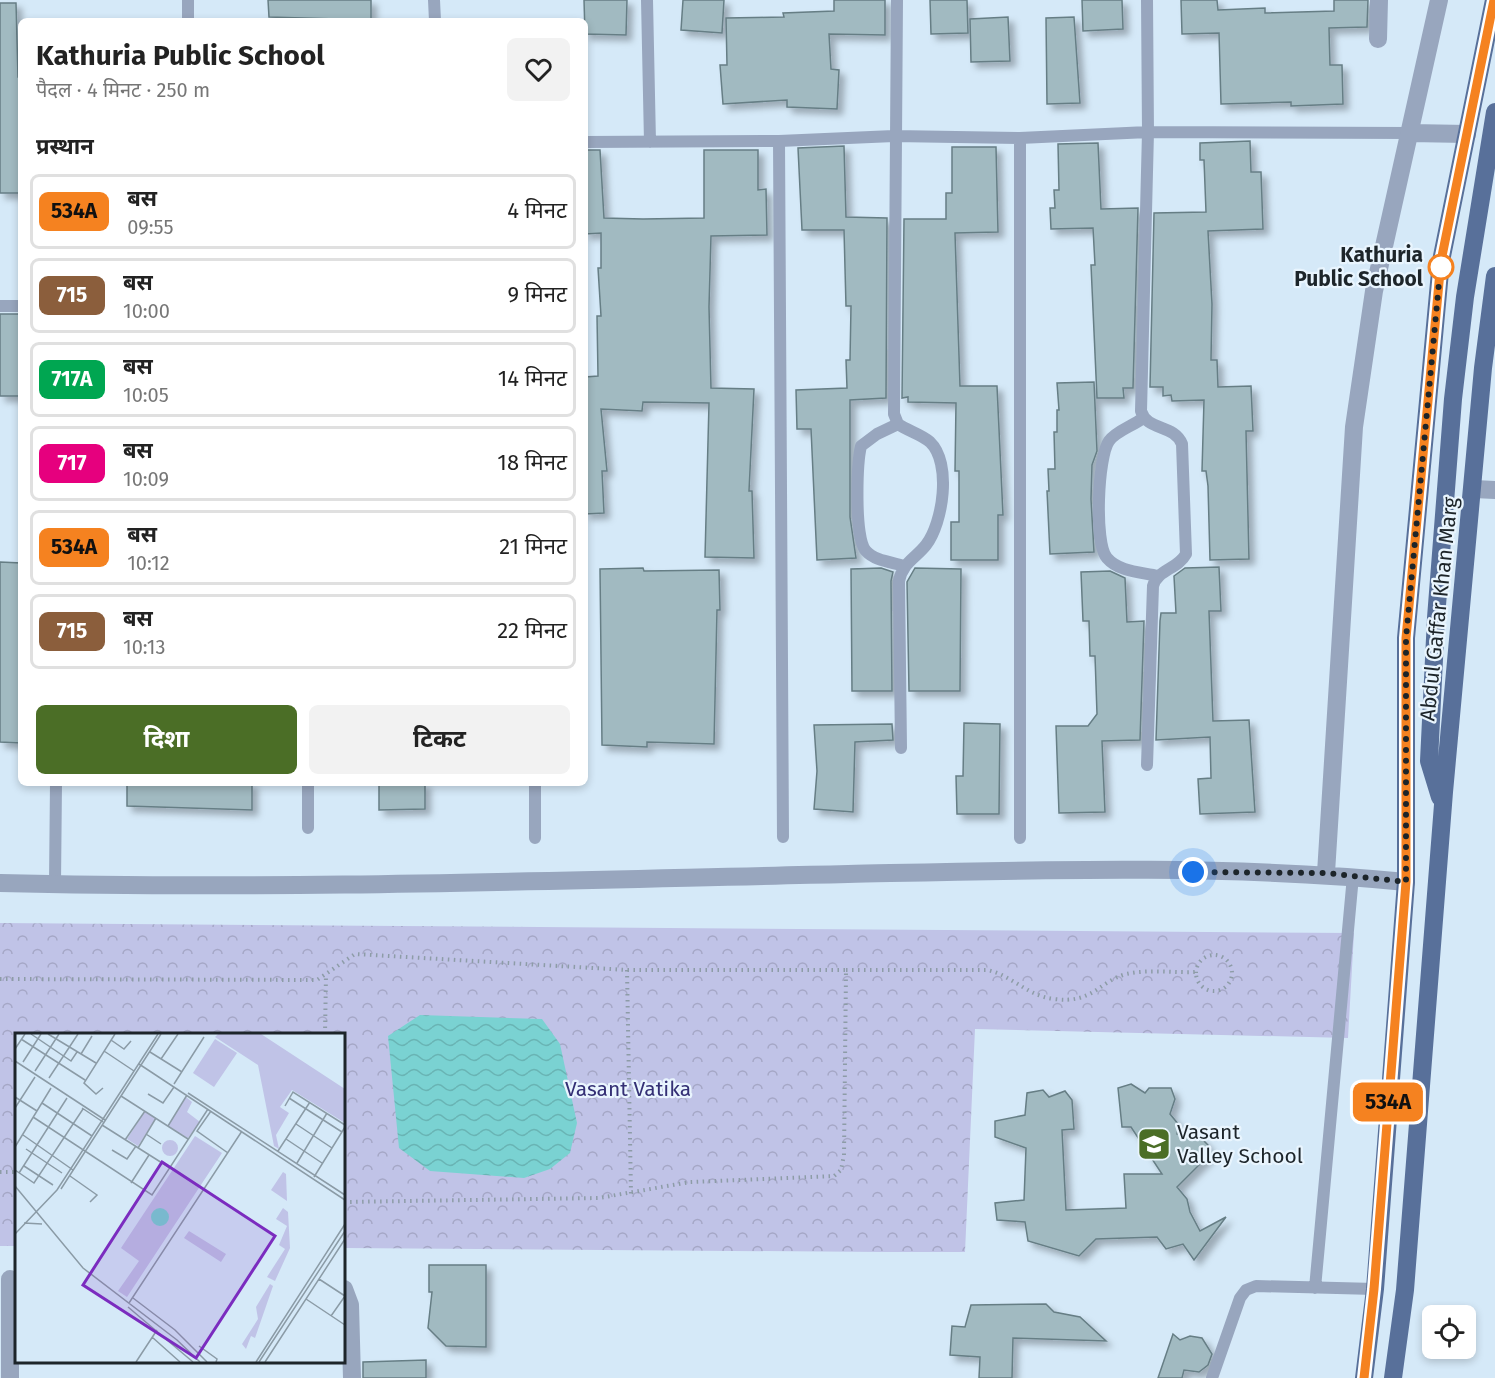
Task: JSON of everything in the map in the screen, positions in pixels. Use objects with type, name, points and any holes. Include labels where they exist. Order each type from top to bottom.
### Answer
[{"type":"main road","points":[[1364,1378],[1374,1289],[1406,882],[1406,638],[1441,261],[1494,0]]},
{"type":"main road","points":[[1443,806],[1429,760],[1453,399],[1465,297],[1495,112]]},
{"type":"main road","name":"Abdul Gaffar Khan Marg","points":[[1394,1378],[1404,1290],[1443,806],[1474,489],[1483,368],[1495,276]]},
{"type":"street","points":[[1378,39],[1379,0]]},
{"type":"street","points":[[1326,873],[1354,427],[1374,291],[1439,0]]},
{"type":"street","points":[[1410,133],[1467,134]]},
{"type":"street","points":[[1474,489],[1495,490]]},
{"type":"street","points":[[0,883],[537,882],[1014,871],[1326,873],[1406,882]]},
{"type":"street","points":[[9,1279],[10,1378]]},
{"type":"street","points":[[345,1292],[350,1305],[352,1378]]},
{"type":"lane","points":[[188,0],[188,18]]},
{"type":"lane","points":[[434,0],[435,18]]},
{"type":"lane","points":[[647,0],[650,141]]},
{"type":"lane","points":[[897,0],[894,136],[894,414],[897,424],[931,443],[942,468],[944,487],[934,532],[925,546],[904,566],[899,581],[901,748]]},
{"type":"lane","points":[[1147,0],[1148,132],[1141,411],[1148,423],[1175,433],[1182,444],[1186,554],[1179,564],[1158,576],[1153,586],[1147,765]]},
{"type":"lane","points":[[588,142],[779,141],[894,136],[1020,138],[1148,132],[1410,133]]},
{"type":"lane","points":[[1020,138],[1020,838]]},
{"type":"lane","points":[[779,141],[783,837]]},
{"type":"lane","points":[[0,306],[18,306]]},
{"type":"lane","points":[[1143,418],[1107,443],[1098,511],[1099,539],[1105,555],[1116,566],[1158,576]]},
{"type":"lane","points":[[897,424],[877,434],[861,446],[858,526],[860,542],[865,551],[877,558],[904,566]]},
{"type":"lane","points":[[55,884],[56,786]]},
{"type":"lane","points":[[308,786],[308,828]]},
{"type":"lane","points":[[535,786],[535,838]]},
{"type":"lane","points":[[1315,1288],[1353,876]]},
{"type":"lane","points":[[1212,1378],[1239,1298],[1246,1290],[1256,1286],[1374,1289]]},
{"type":"path","points":[[0,979],[317,980],[355,954],[627,970],[987,970],[1006,976],[1021,988],[1036,995],[1055,999],[1082,998],[1124,975],[1196,972]]},
{"type":"path","points":[[1210,956],[1226,961],[1231,971],[1225,987],[1214,991],[1199,984],[1196,972],[1200,962],[1210,956]]},
{"type":"path","points":[[627,970],[631,1194]]},
{"type":"path","points":[[345,1202],[599,1198],[690,1182],[823,1179],[834,1176],[841,1170],[844,1155],[846,970]]},
{"type":"path","points":[[325,1033],[326,974]]},
{"type":"green space","name":"Vasant Vatika","points":[[0,923],[1354,933],[1348,1038],[975,1029],[965,1252],[345,1248],[345,1033],[15,1033],[15,1246],[0,1246]]},
{"type":"water","points":[[420,1015],[542,1019],[560,1044],[577,1123],[570,1153],[550,1169],[524,1178],[430,1171],[399,1148],[388,1036]]},
{"type":"building","points":[[268,0],[371,0],[371,18],[269,17]]},
{"type":"building","points":[[584,0],[627,0],[626,35],[588,34],[588,18],[585,18]]},
{"type":"building","points":[[683,0],[724,0],[722,33],[681,30]]},
{"type":"building","points":[[834,0],[885,0],[885,35],[829,34],[831,69],[839,70],[837,109],[787,107],[787,100],[723,104],[720,65],[727,65],[726,18],[784,17],[783,13],[834,11]]},
{"type":"building","points":[[930,0],[967,0],[968,33],[931,34]]},
{"type":"building","points":[[1082,0],[1122,0],[1123,29],[1083,31]]},
{"type":"building","points":[[1181,0],[1217,0],[1218,10],[1265,8],[1265,13],[1334,11],[1334,0],[1368,0],[1367,27],[1329,28],[1330,65],[1342,65],[1343,104],[1291,106],[1291,102],[1221,104],[1219,33],[1182,34]]},
{"type":"building","points":[[0,3],[16,3],[18,193],[0,193]]},
{"type":"building","points":[[1008,17],[1010,61],[971,62],[970,19]]},
{"type":"building","points":[[1074,17],[1080,103],[1047,104],[1046,18]]},
{"type":"building","points":[[1250,141],[1251,172],[1261,172],[1263,229],[1208,231],[1212,304],[1211,360],[1217,360],[1218,387],[1251,386],[1253,431],[1246,431],[1249,559],[1210,560],[1208,486],[1206,471],[1202,471],[1204,400],[1172,401],[1171,395],[1163,396],[1163,387],[1150,387],[1154,213],[1206,212],[1204,160],[1200,160],[1200,143]]},
{"type":"building","points":[[1098,143],[1101,209],[1138,208],[1133,388],[1123,388],[1124,398],[1097,398],[1091,265],[1095,265],[1093,228],[1051,229],[1050,208],[1055,208],[1054,190],[1059,190],[1058,144]]},
{"type":"building","points":[[844,146],[846,217],[887,218],[886,398],[850,400],[850,517],[856,558],[817,560],[811,429],[797,429],[796,390],[847,388],[846,360],[850,360],[851,306],[846,306],[844,230],[802,230],[798,148]]},
{"type":"building","points":[[952,147],[996,147],[998,232],[955,233],[960,386],[997,386],[1003,515],[998,515],[998,560],[951,560],[951,522],[959,522],[959,471],[955,471],[956,403],[908,402],[908,397],[902,398],[904,219],[946,219],[946,193],[952,193]]},
{"type":"building","points":[[588,150],[600,150],[604,218],[643,219],[704,218],[704,150],[758,150],[758,190],[766,189],[767,235],[711,236],[709,307],[711,388],[754,389],[749,491],[752,491],[754,558],[705,557],[709,403],[643,402],[642,411],[601,409],[607,471],[602,471],[604,513],[588,514],[588,377],[598,376],[597,316],[601,316],[598,268],[601,268],[601,233],[588,234]]},
{"type":"building","points":[[0,314],[18,314],[18,396],[0,396]]},
{"type":"building","points":[[1094,382],[1097,451],[1092,465],[1091,499],[1094,552],[1050,554],[1047,491],[1049,491],[1048,469],[1055,469],[1054,432],[1057,432],[1057,410],[1059,410],[1057,383]]},
{"type":"building","points":[[0,562],[18,563],[18,743],[0,742]]},
{"type":"building","points":[[1219,567],[1221,611],[1209,611],[1213,721],[1249,720],[1255,812],[1200,814],[1198,779],[1211,778],[1210,737],[1156,740],[1160,621],[1161,613],[1176,613],[1174,576],[1185,568]]},
{"type":"building","points":[[643,568],[644,571],[719,570],[720,610],[717,610],[714,744],[647,742],[647,747],[602,745],[600,569]]},
{"type":"building","points":[[881,568],[893,572],[891,581],[892,691],[852,691],[851,569]]},
{"type":"building","points":[[915,568],[961,569],[960,691],[909,691],[907,582]]},
{"type":"building","points":[[1110,571],[1125,578],[1127,622],[1144,621],[1140,740],[1102,741],[1105,812],[1059,813],[1056,726],[1088,726],[1097,714],[1095,656],[1090,656],[1089,621],[1083,621],[1081,572]]},
{"type":"building","points":[[964,723],[1000,724],[999,814],[957,814],[956,776],[963,776]]},
{"type":"building","points":[[892,724],[893,740],[855,742],[853,812],[814,809],[817,771],[814,725]]},
{"type":"building","points":[[127,786],[252,786],[252,810],[127,806]]},
{"type":"building","points":[[379,786],[425,786],[425,809],[379,810]]},
{"type":"building","points":[[1131,1084],[1145,1093],[1149,1088],[1171,1088],[1175,1099],[1170,1114],[1179,1125],[1177,1134],[1201,1138],[1208,1145],[1208,1156],[1177,1187],[1187,1199],[1190,1212],[1200,1231],[1226,1217],[1194,1260],[1183,1244],[1166,1249],[1157,1237],[1096,1239],[1079,1256],[1028,1241],[1025,1222],[997,1220],[995,1203],[1024,1200],[1026,1148],[995,1137],[995,1121],[1025,1115],[1027,1093],[1043,1090],[1049,1097],[1065,1091],[1072,1100],[1074,1129],[1062,1130],[1066,1210],[1126,1208],[1124,1174],[1162,1174],[1131,1127],[1122,1127],[1118,1088]]},
{"type":"building","points":[[429,1265],[486,1265],[486,1347],[446,1346],[428,1328],[432,1292],[429,1292]]},
{"type":"building","points":[[1046,1304],[1054,1312],[1080,1317],[1106,1341],[1013,1338],[1012,1378],[979,1378],[980,1357],[950,1355],[952,1326],[965,1327],[971,1305]]},
{"type":"building","points":[[1173,1334],[1180,1340],[1190,1336],[1202,1338],[1212,1354],[1208,1365],[1199,1372],[1184,1370],[1182,1378],[1158,1378]]},
{"type":"building","points":[[426,1360],[426,1378],[363,1378],[363,1362]]},
{"type":"bus line","name":"534A","points":[[1364,1378],[1374,1289],[1406,882],[1408,740],[1405,709],[1406,638],[1441,261],[1494,0]]},
{"type":"place","name":"Kathuria Public School","points":[[1441,267]]},
{"type":"place","name":"Vasant Valley School","points":[[1154,1144]]},
{"type":"route","points":[[1193,872],[1326,873],[1406,882],[1408,740],[1405,709],[1406,638],[1441,261],[1441,267]]}]
